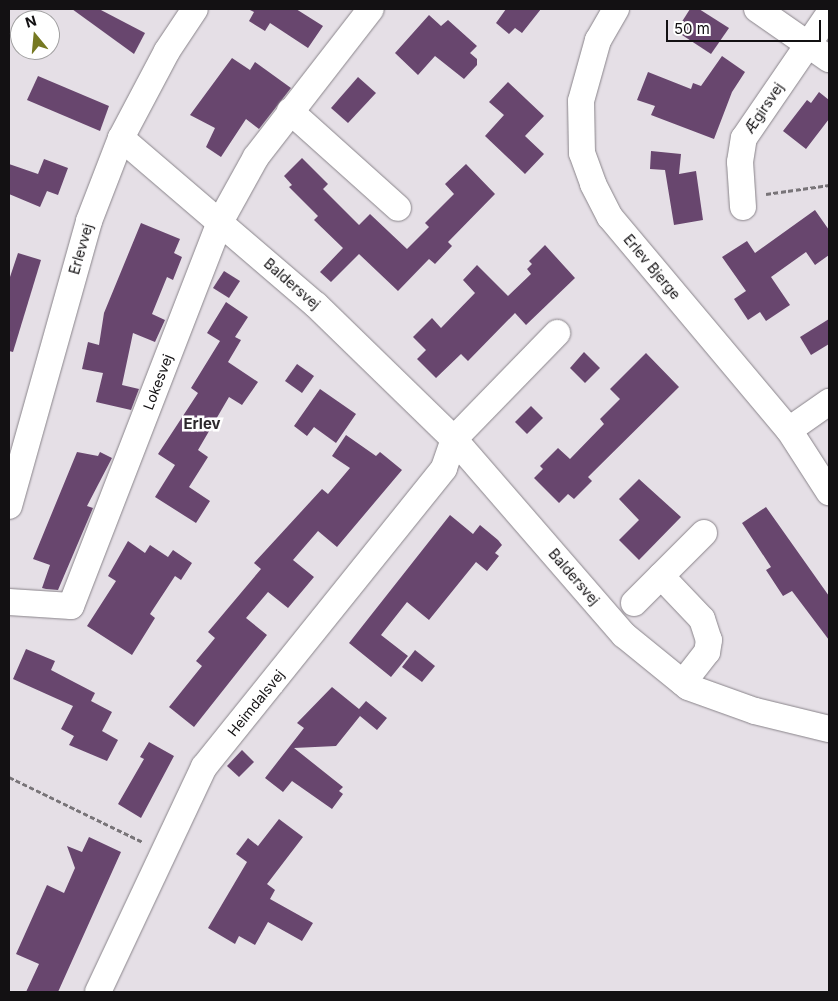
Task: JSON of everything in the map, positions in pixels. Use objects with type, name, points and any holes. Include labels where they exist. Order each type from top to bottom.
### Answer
[{"type":"street","name":"Erlevvej","points":[[9,506],[89,221],[121,138],[167,51],[196,9]]},
{"type":"street","name":"Lokesvej","points":[[9,602],[71,606],[220,222],[256,157],[290,111],[372,9]]},
{"type":"street","name":"Erlev Bjerge","points":[[616,9],[598,40],[581,101],[582,153],[593,184],[610,217],[790,430],[829,492]]},
{"type":"street","points":[[757,9],[819,53]]},
{"type":"street","name":"Ægirsvej","points":[[743,207],[740,162],[744,138],[754,117],[819,53],[829,14]]},
{"type":"street","points":[[290,111],[398,208]]},
{"type":"street","name":"Baldersvej","points":[[121,138],[316,305],[454,439],[624,635],[686,685],[755,711],[829,729]]},
{"type":"street","points":[[454,439],[557,333]]},
{"type":"street","points":[[790,430],[829,402]]},
{"type":"street","name":"Heimdalsvej","points":[[98,992],[162,852],[204,767],[444,468],[454,439]]},
{"type":"street","points":[[634,603],[704,533]]},
{"type":"street","points":[[661,576],[702,619],[709,640],[707,652],[686,685]]},
{"type":"path","points":[[743,207],[770,192],[829,185]]},
{"type":"path","points":[[9,777],[162,852]]},
{"type":"building","points":[[72,9],[99,9],[145,33],[134,54]]},
{"type":"building","points":[[248,9],[296,9],[323,26],[308,48],[270,23],[265,31],[249,21],[254,12]]},
{"type":"building","points":[[506,9],[541,9],[522,33],[515,28],[509,34],[496,23]]},
{"type":"building","points":[[690,9],[699,9],[729,28],[711,54],[676,31]]},
{"type":"building","points":[[429,15],[441,26],[448,20],[477,46],[470,53],[477,59],[477,65],[464,79],[435,56],[418,75],[395,53]]},
{"type":"building","points":[[722,56],[745,72],[732,92],[714,139],[651,115],[655,106],[637,100],[648,72],[691,89],[693,83],[701,86]]},
{"type":"building","points":[[232,58],[250,70],[255,62],[291,88],[259,129],[246,119],[221,157],[206,147],[215,128],[190,115]]},
{"type":"building","points":[[38,76],[109,106],[100,131],[27,100]]},
{"type":"building","points":[[358,77],[376,93],[348,123],[331,108]]},
{"type":"building","points":[[508,82],[544,116],[525,136],[544,154],[525,174],[485,136],[504,115],[489,102]]},
{"type":"building","points":[[819,92],[829,100],[829,119],[806,149],[783,131],[807,100],[811,103]]},
{"type":"building","points":[[651,151],[681,154],[679,174],[696,171],[703,220],[674,225],[665,170],[650,169]]},
{"type":"building","points":[[302,158],[328,184],[323,189],[359,225],[370,214],[407,249],[429,227],[425,223],[454,194],[445,184],[466,164],[495,194],[448,242],[452,246],[435,264],[429,259],[398,291],[359,254],[331,282],[320,272],[343,248],[314,220],[318,216],[289,187],[292,185],[284,176]]},
{"type":"building","points":[[44,159],[68,168],[58,195],[47,191],[40,207],[9,194],[9,164],[38,174]]},
{"type":"building","points":[[815,210],[829,230],[829,255],[815,265],[806,252],[771,277],[790,305],[766,321],[760,312],[748,320],[734,299],[746,291],[722,257],[747,241],[755,253]]},
{"type":"building","points":[[141,223],[180,239],[174,253],[182,257],[173,280],[167,277],[152,314],[165,320],[155,342],[133,333],[122,385],[139,389],[131,410],[96,402],[103,373],[82,369],[88,342],[99,345],[104,313]]},
{"type":"building","points":[[545,245],[575,278],[526,325],[515,313],[468,361],[461,354],[436,378],[417,359],[426,350],[413,337],[432,318],[441,328],[475,293],[463,280],[477,265],[508,296],[531,274],[527,269],[532,264],[529,261]]},
{"type":"building","points":[[18,253],[41,260],[13,352],[9,351],[9,280]]},
{"type":"building","points":[[224,271],[240,281],[229,298],[213,288]]},
{"type":"building","points":[[226,302],[248,317],[235,337],[241,340],[228,362],[258,382],[242,405],[229,397],[198,450],[208,457],[189,487],[210,501],[196,523],[155,497],[175,465],[158,454],[198,393],[191,388],[220,341],[207,333]]},
{"type":"building","points":[[829,319],[829,344],[811,355],[800,337]]},
{"type":"building","points":[[584,352],[600,368],[585,383],[570,368]]},
{"type":"building","points":[[646,353],[679,387],[588,477],[592,481],[574,499],[568,494],[559,503],[534,478],[543,469],[540,466],[558,448],[570,459],[604,424],[600,419],[620,399],[610,389]]},
{"type":"building","points":[[297,364],[314,376],[302,393],[285,381]]},
{"type":"building","points":[[320,389],[356,414],[336,443],[314,427],[307,436],[294,426]]},
{"type":"building","points":[[531,406],[543,418],[527,434],[515,422]]},
{"type":"building","points":[[346,435],[376,456],[380,452],[402,470],[337,547],[318,531],[293,560],[314,577],[288,608],[268,592],[246,618],[267,635],[194,727],[169,707],[202,666],[196,661],[215,638],[208,632],[261,569],[254,563],[322,489],[328,494],[350,468],[332,456]]},
{"type":"building","points":[[77,452],[98,456],[100,452],[112,458],[87,506],[93,508],[58,590],[46,589],[42,588],[50,565],[33,559]]},
{"type":"building","points":[[639,479],[681,517],[639,560],[619,540],[639,520],[619,499]]},
{"type":"building","points":[[766,507],[829,596],[829,640],[792,591],[783,596],[766,570],[771,567],[742,523]]},
{"type":"building","points":[[450,515],[473,534],[480,525],[498,540],[502,545],[495,553],[499,556],[487,571],[476,562],[429,620],[407,602],[381,635],[408,656],[391,677],[349,643]]},
{"type":"building","points":[[128,541],[145,553],[150,545],[168,557],[173,550],[192,563],[181,580],[175,576],[150,614],[155,618],[132,655],[87,626],[116,581],[108,576]]},
{"type":"building","points":[[26,649],[55,661],[51,670],[95,693],[91,701],[112,712],[102,731],[118,740],[107,761],[69,745],[74,736],[61,729],[73,706],[13,679]]},
{"type":"building","points":[[415,650],[435,666],[422,682],[402,667]]},
{"type":"building","points":[[332,687],[359,709],[366,701],[387,718],[377,730],[360,716],[336,746],[294,748],[343,787],[339,791],[343,794],[332,809],[292,781],[283,792],[265,778],[304,728],[297,723]]},
{"type":"building","points":[[149,742],[174,756],[141,818],[118,804],[144,759],[140,757]]},
{"type":"building","points":[[242,750],[254,762],[239,777],[227,766]]},
{"type":"building","points":[[279,819],[303,837],[267,884],[275,890],[270,899],[313,923],[302,941],[268,922],[255,945],[239,936],[235,944],[208,928],[247,862],[236,854],[248,838],[258,846]]},
{"type":"building","points":[[89,837],[121,852],[58,992],[26,992],[39,964],[16,954],[47,885],[64,893],[75,868],[67,846],[82,852]]},
{"type":"district","name":"Erlev","points":[[202,424]]}]
